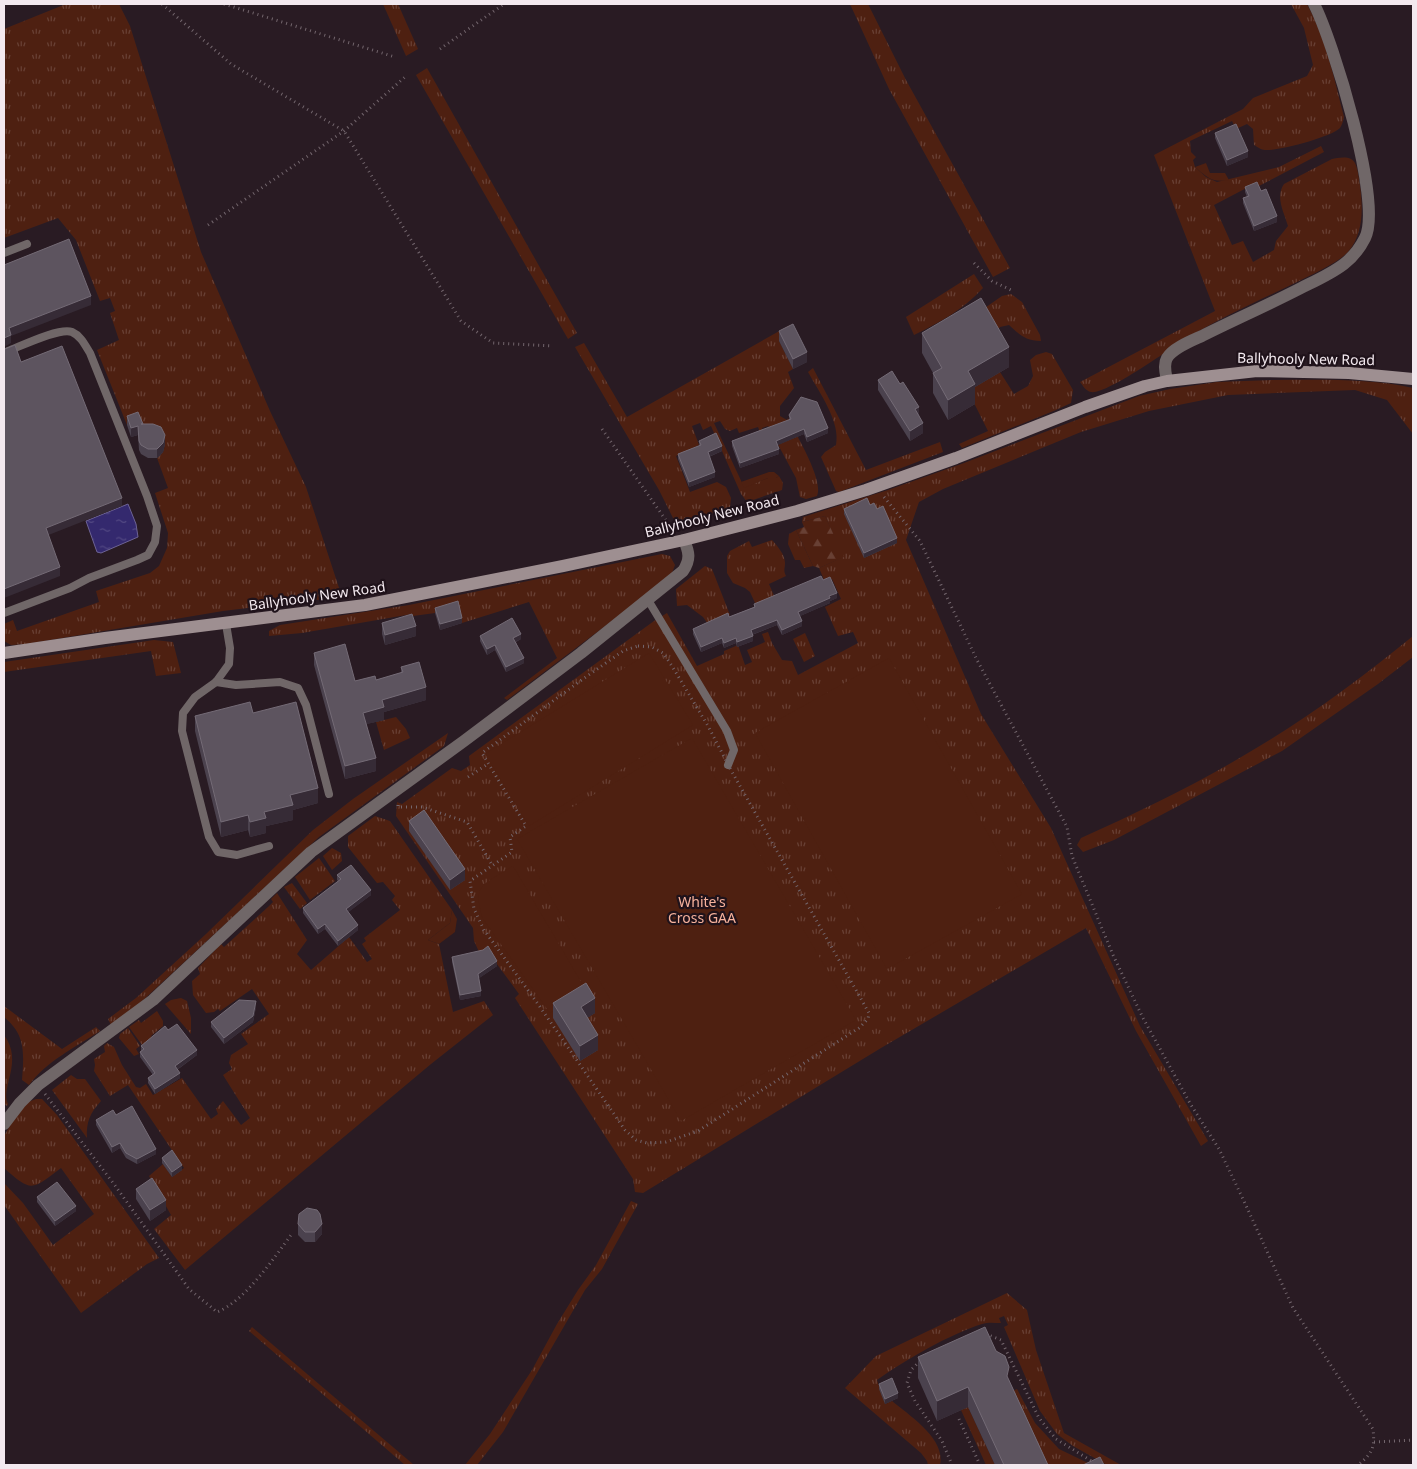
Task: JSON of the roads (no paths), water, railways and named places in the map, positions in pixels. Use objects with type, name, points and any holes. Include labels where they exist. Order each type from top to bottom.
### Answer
[{"type":"main road","name":"Ballyhooly New Road","points":[[4,653],[105,638],[365,605],[684,540],[797,511],[866,490],[974,451],[1094,404],[1145,386],[1167,381],[1229,373],[1285,370],[1365,374],[1413,379]]},
{"type":"street","points":[[1167,381],[1166,359],[1176,350],[1336,269],[1359,249],[1366,236],[1370,222],[1369,199],[1358,144],[1334,53],[1314,4]]},
{"type":"street","points":[[4,1124],[20,1103],[38,1086],[153,1000],[312,852],[470,736],[683,571],[689,563],[690,555],[684,540]]},
{"type":"lane","points":[[4,253],[27,244]]},
{"type":"lane","points":[[4,613],[148,555],[155,542],[157,526],[147,496],[90,353],[82,339],[71,332],[59,332],[5,352]]},
{"type":"lane","points":[[648,600],[727,731],[734,750],[728,764]]},
{"type":"lane","points":[[226,624],[230,648],[229,664],[216,682],[195,697],[183,714],[182,731],[209,837],[218,852],[237,855],[269,846]]},
{"type":"lane","points":[[216,682],[236,685],[280,682],[298,688],[306,705],[329,794]]},
{"type":"water","points":[[128,504],[136,524],[138,537],[101,553],[97,552],[86,521]]},
{"type":"park label","name":"White's Cross GAA","points":[[702,910]]}]
